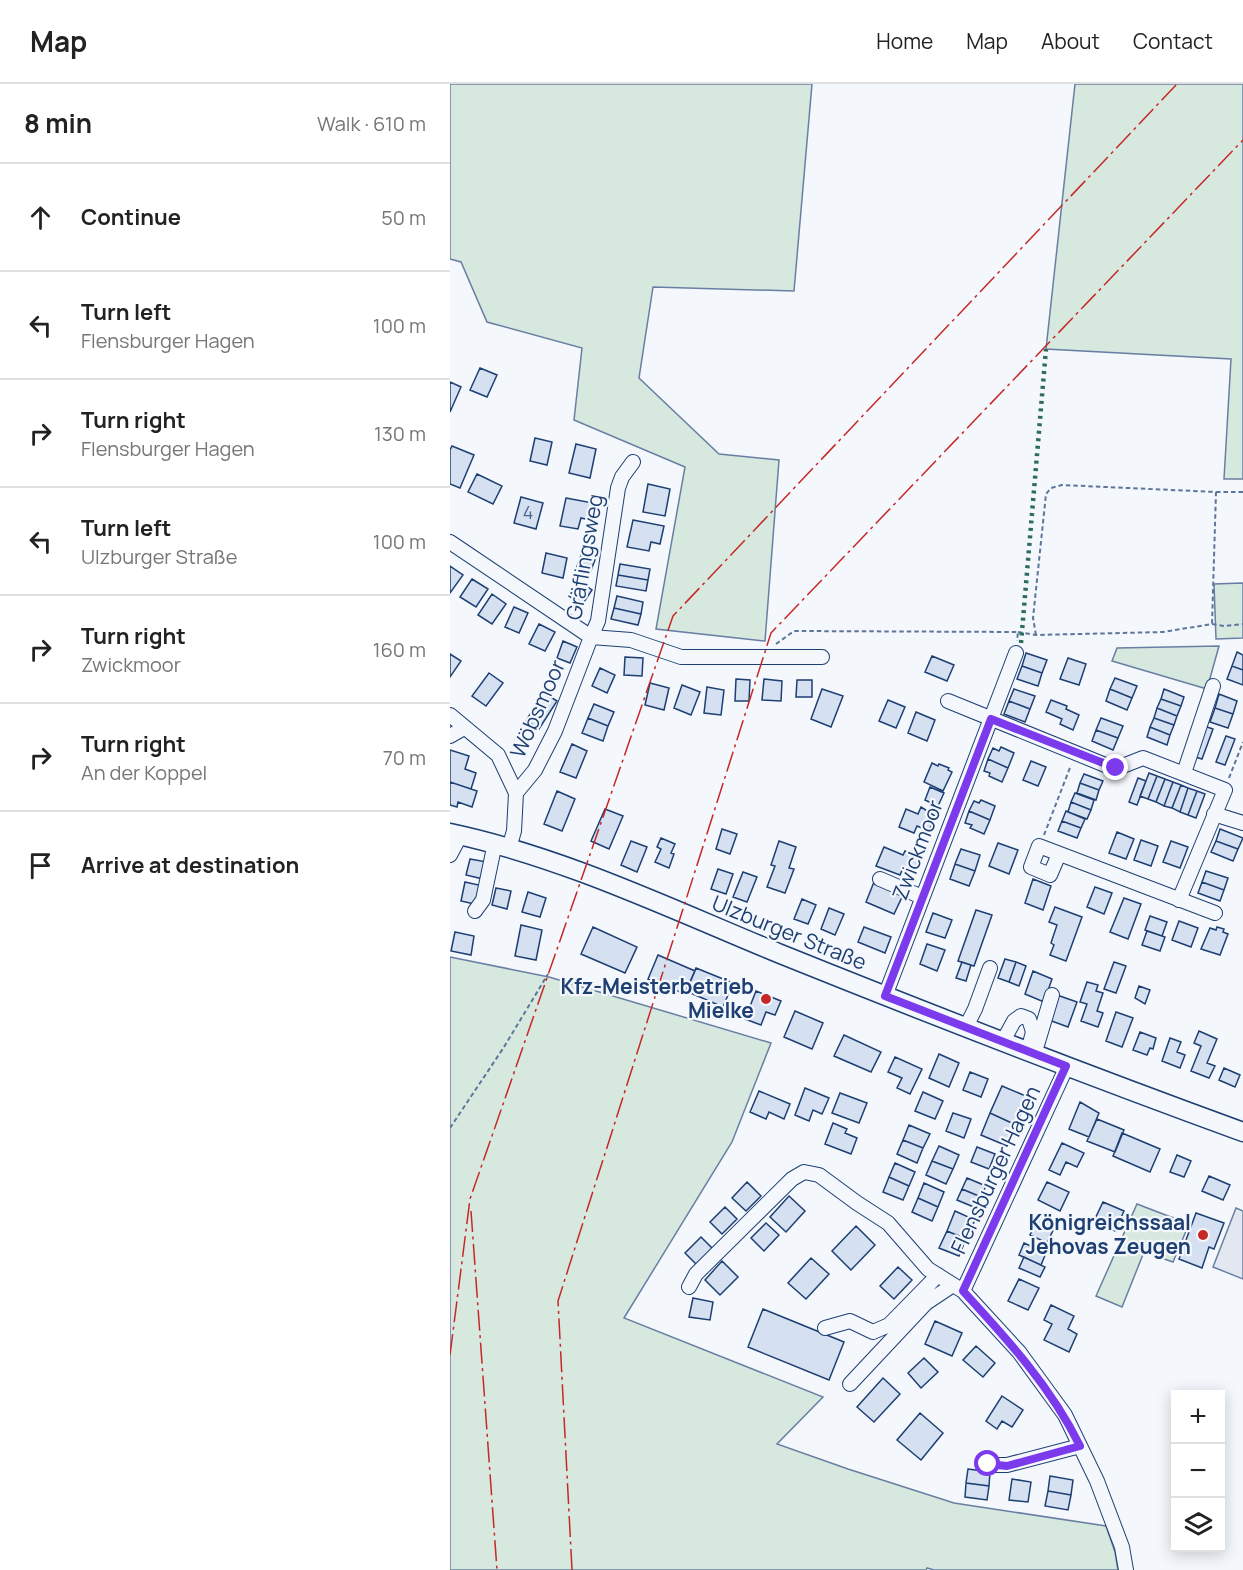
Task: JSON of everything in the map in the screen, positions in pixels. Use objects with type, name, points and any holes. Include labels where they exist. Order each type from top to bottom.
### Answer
[{"type":"main road","name":"Ulzburger Straße","points":[[455,834],[502,845],[577,871],[885,996],[1243,1132]]},
{"type":"street","name":"Gräflingsweg","points":[[450,542],[591,637],[598,621],[618,488],[622,477],[633,462]]},
{"type":"street","points":[[591,637],[632,640],[681,657],[822,657]]},
{"type":"street","name":"Wöbsmoor","points":[[516,793],[535,770],[555,731],[591,637]]},
{"type":"street","name":"Zwickmoor","points":[[885,996],[1016,654]]},
{"type":"street","points":[[1184,773],[1213,686]]},
{"type":"street","points":[[948,701],[1116,768],[1143,758],[1225,789],[1179,900]]},
{"type":"street","points":[[450,716],[498,755],[516,793],[514,831],[502,845],[483,900],[475,911]]},
{"type":"street","points":[[450,736],[464,728]]},
{"type":"street","points":[[1214,813],[1243,824]]},
{"type":"street","points":[[450,855],[455,834]]},
{"type":"street","points":[[1059,854],[1050,875],[1031,867],[1040,846],[1215,913]]},
{"type":"street","points":[[880,879],[922,897]]},
{"type":"street","points":[[966,1027],[975,1010],[990,968]]},
{"type":"street","points":[[1031,1052],[1052,995]]},
{"type":"street","points":[[1003,1041],[1014,1021],[1021,1016],[1029,1019],[1034,1032],[1031,1052]]},
{"type":"street","name":"Flensburger Hagen","points":[[958,1288],[1066,1066]]},
{"type":"street","name":"Flensburger Hagen","points":[[689,1287],[696,1274],[768,1201],[798,1175],[804,1172],[819,1175],[856,1203],[888,1223],[928,1269],[958,1288],[1019,1352],[1065,1415],[1097,1481],[1122,1547],[1126,1570]]},
{"type":"street","points":[[825,1328],[850,1321],[873,1332],[890,1325],[938,1275]]},
{"type":"street","points":[[850,1384],[926,1303],[958,1288]]},
{"type":"street","points":[[988,1464],[1007,1466],[1080,1446]]},
{"type":"path","points":[[1036,635],[1033,618],[1046,494],[1051,488],[1076,485],[1116,489],[1243,492]]},
{"type":"path","points":[[1212,624],[1216,492]]},
{"type":"path","points":[[759,657],[794,631],[1018,632],[1036,635],[1162,632],[1212,624],[1224,626],[1243,624]]},
{"type":"path","points":[[1016,654],[1018,632]]},
{"type":"path","points":[[1225,789],[1243,741]]},
{"type":"path","points":[[1040,846],[1076,752]]},
{"type":"path","points":[[450,1128],[504,1047],[548,974]]},
{"type":"shaded area","points":[[450,84],[812,84],[794,291],[653,287],[639,378],[719,454],[779,460],[765,641],[656,629],[685,467],[574,420],[582,348],[487,322],[461,262],[450,259]]},
{"type":"shaded area","points":[[1075,84],[1243,84],[1243,479],[1224,479],[1231,359],[1046,349]]},
{"type":"shaded area","points":[[1243,583],[1243,638],[1216,639],[1214,584]]},
{"type":"shaded area","points":[[1219,646],[1207,689],[1112,661],[1117,648]]},
{"type":"shaded area","points":[[450,957],[549,977],[771,1043],[732,1142],[624,1318],[823,1397],[777,1444],[954,1503],[1106,1526],[1115,1552],[1118,1570],[934,1570],[927,1568],[926,1570],[450,1570]]},
{"type":"shaded area","points":[[1137,1204],[1189,1224],[1173,1262],[1144,1252],[1122,1307],[1096,1296]]},
{"type":"shaded area","points":[[1236,1208],[1243,1211],[1243,1279],[1213,1267]]},
{"type":"building","points":[[480,368],[497,375],[487,397],[470,390]]},
{"type":"building","points":[[450,382],[461,387],[450,412]]},
{"type":"building","points":[[535,438],[552,442],[547,465],[530,461]]},
{"type":"building","points":[[576,444],[596,449],[590,478],[569,473]]},
{"type":"building","points":[[452,446],[474,455],[460,488],[450,484]]},
{"type":"building","points":[[477,474],[502,486],[493,504],[468,492]]},
{"type":"building","points":[[648,484],[670,489],[665,516],[643,512]]},
{"type":"building","points":[[521,497],[543,503],[536,529],[514,523]]},
{"type":"building","points":[[566,498],[593,503],[590,520],[581,518],[578,529],[560,526]]},
{"type":"building","points":[[633,520],[664,526],[660,544],[651,542],[649,551],[627,547]]},
{"type":"building","points":[[546,553],[567,558],[563,578],[542,573]]},
{"type":"building","points":[[582,553],[596,557],[590,573],[576,569]]},
{"type":"building","points":[[620,564],[650,569],[648,580],[618,575]]},
{"type":"building","points":[[450,566],[463,575],[450,593]]},
{"type":"building","points":[[618,575],[648,580],[646,591],[616,586]]},
{"type":"building","points":[[472,579],[488,589],[476,607],[460,597]]},
{"type":"building","points":[[579,581],[592,590],[582,605],[569,596]]},
{"type":"building","points":[[492,594],[506,604],[492,624],[478,615]]},
{"type":"building","points":[[617,596],[643,602],[641,614],[614,608]]},
{"type":"building","points":[[514,607],[528,613],[519,633],[505,627]]},
{"type":"building","points":[[614,608],[641,614],[638,625],[611,619]]},
{"type":"building","points":[[539,624],[555,632],[545,651],[529,644]]},
{"type":"building","points":[[563,641],[577,647],[570,663],[557,658]]},
{"type":"building","points":[[1237,652],[1243,655],[1243,670],[1232,666]]},
{"type":"building","points":[[1026,653],[1047,660],[1042,673],[1022,666]]},
{"type":"building","points":[[450,654],[461,661],[450,677]]},
{"type":"building","points":[[932,656],[954,665],[947,681],[925,672]]},
{"type":"building","points":[[625,657],[643,658],[642,676],[624,675]]},
{"type":"building","points":[[1068,658],[1086,664],[1079,685],[1060,679]]},
{"type":"building","points":[[1022,666],[1042,673],[1038,686],[1017,679]]},
{"type":"building","points":[[1232,666],[1243,670],[1243,685],[1227,679]]},
{"type":"building","points":[[600,668],[615,675],[607,693],[592,686]]},
{"type":"building","points":[[489,673],[503,683],[486,706],[472,696]]},
{"type":"building","points":[[1115,678],[1137,686],[1132,698],[1110,689]]},
{"type":"building","points":[[736,679],[750,680],[749,701],[735,701]]},
{"type":"building","points":[[764,679],[782,681],[781,701],[762,700]]},
{"type":"building","points":[[797,680],[812,680],[812,697],[796,697]]},
{"type":"building","points":[[650,683],[669,688],[664,710],[645,705]]},
{"type":"building","points":[[682,685],[700,692],[691,715],[674,708]]},
{"type":"building","points":[[707,687],[724,690],[721,715],[704,713]]},
{"type":"building","points":[[822,689],[843,696],[831,727],[811,719]]},
{"type":"building","points":[[1014,689],[1035,696],[1030,709],[1009,701]]},
{"type":"building","points":[[1110,689],[1132,698],[1127,710],[1106,701]]},
{"type":"building","points":[[1164,689],[1184,697],[1181,706],[1161,699]]},
{"type":"building","points":[[543,692],[557,701],[539,729],[526,721]]},
{"type":"building","points":[[1219,694],[1237,701],[1233,714],[1215,708]]},
{"type":"building","points":[[1161,699],[1181,706],[1177,716],[1157,708]]},
{"type":"building","points":[[888,700],[905,707],[896,728],[879,721]]},
{"type":"building","points":[[1051,700],[1067,706],[1066,709],[1079,715],[1073,730],[1060,724],[1062,719],[1046,712]]},
{"type":"building","points":[[1009,701],[1030,709],[1025,722],[1004,714]]},
{"type":"building","points":[[594,704],[614,712],[608,726],[588,718]]},
{"type":"building","points":[[1157,708],[1177,716],[1174,725],[1154,718]]},
{"type":"building","points":[[1215,708],[1233,714],[1228,728],[1210,722]]},
{"type":"building","points":[[916,712],[935,720],[927,741],[908,733]]},
{"type":"building","points":[[588,718],[608,726],[603,741],[582,733]]},
{"type":"building","points":[[1101,718],[1123,726],[1118,738],[1096,730]]},
{"type":"building","points":[[1154,718],[1174,725],[1170,735],[1150,727]]},
{"type":"building","points":[[1204,726],[1213,729],[1202,759],[1192,756]]},
{"type":"building","points":[[1150,727],[1170,735],[1167,745],[1147,737]]},
{"type":"building","points":[[1096,730],[1118,738],[1113,750],[1092,741]]},
{"type":"building","points":[[1226,736],[1235,739],[1225,765],[1216,762]]},
{"type":"building","points":[[572,744],[587,751],[576,778],[560,772]]},
{"type":"building","points":[[1001,747],[1014,753],[1008,768],[988,759],[993,748],[999,751]]},
{"type":"building","points":[[450,750],[469,756],[465,769],[476,773],[471,789],[450,782]]},
{"type":"building","points":[[988,759],[1008,768],[1002,782],[984,771]]},
{"type":"building","points":[[1031,761],[1046,767],[1038,786],[1023,780]]},
{"type":"building","points":[[932,763],[949,768],[948,770],[952,772],[943,791],[924,782]]},
{"type":"building","points":[[1149,773],[1157,776],[1148,799],[1140,796]]},
{"type":"building","points":[[1084,774],[1103,781],[1099,790],[1080,783]]},
{"type":"building","points":[[1157,776],[1165,779],[1156,802],[1148,799]]},
{"type":"building","points":[[1138,778],[1146,781],[1137,805],[1129,802]]},
{"type":"building","points":[[1165,779],[1173,782],[1164,806],[1156,802]]},
{"type":"building","points":[[450,782],[477,791],[472,807],[458,802],[457,807],[450,805]]},
{"type":"building","points":[[1173,782],[1181,785],[1172,808],[1164,806]]},
{"type":"building","points":[[1080,783],[1099,790],[1096,800],[1077,793]]},
{"type":"building","points":[[1181,785],[1188,788],[1180,812],[1172,808]]},
{"type":"building","points":[[930,787],[944,793],[938,806],[925,800]]},
{"type":"building","points":[[1188,788],[1197,791],[1188,815],[1180,812]]},
{"type":"building","points":[[557,791],[575,799],[562,831],[544,824]]},
{"type":"building","points":[[1197,791],[1205,794],[1196,818],[1188,815]]},
{"type":"building","points":[[1075,793],[1094,800],[1091,810],[1071,802]]},
{"type":"building","points":[[981,800],[995,806],[990,820],[969,811],[974,801],[979,803]]},
{"type":"building","points":[[1071,802],[1091,810],[1087,819],[1068,812]]},
{"type":"building","points":[[921,807],[935,816],[929,831],[917,826],[914,833],[899,827],[906,809],[918,814]]},
{"type":"building","points":[[605,809],[623,816],[609,849],[591,841]]},
{"type":"building","points":[[969,811],[990,820],[984,834],[970,828],[972,825],[965,823]]},
{"type":"building","points":[[1066,811],[1085,819],[1081,828],[1062,821]]},
{"type":"building","points":[[1062,821],[1081,828],[1077,838],[1058,831]]},
{"type":"building","points":[[722,829],[737,834],[730,854],[716,849]]},
{"type":"building","points":[[1220,829],[1243,838],[1238,849],[1216,841]]},
{"type":"building","points":[[1117,832],[1134,839],[1126,859],[1109,853]]},
{"type":"building","points":[[661,838],[675,844],[669,868],[655,862],[661,849],[657,847]]},
{"type":"building","points":[[1141,840],[1158,846],[1151,866],[1134,860]]},
{"type":"building","points":[[631,841],[647,847],[637,872],[621,865]]},
{"type":"building","points":[[779,841],[796,847],[789,868],[794,869],[785,893],[767,887],[775,866],[771,865]]},
{"type":"building","points":[[1171,841],[1188,847],[1180,868],[1163,862]]},
{"type":"building","points":[[1216,841],[1238,849],[1233,861],[1211,852]]},
{"type":"building","points":[[998,843],[1018,850],[1009,874],[989,866]]},
{"type":"building","points":[[884,847],[903,855],[905,851],[921,858],[914,873],[903,868],[900,875],[876,866]]},
{"type":"building","points":[[961,849],[980,855],[975,871],[955,864]]},
{"type":"building","points":[[470,859],[487,862],[483,879],[466,875]]},
{"type":"building","points":[[955,864],[975,871],[969,886],[950,879]]},
{"type":"building","points":[[718,869],[733,874],[726,894],[711,889]]},
{"type":"building","points":[[1206,871],[1228,878],[1224,890],[1202,882]]},
{"type":"building","points":[[743,872],[757,877],[747,902],[733,897]]},
{"type":"building","points":[[1033,879],[1051,886],[1043,910],[1025,903]]},
{"type":"building","points":[[465,882],[483,886],[479,905],[461,901]]},
{"type":"building","points":[[874,882],[903,895],[894,914],[866,902]]},
{"type":"building","points":[[1202,882],[1224,890],[1220,901],[1198,893]]},
{"type":"building","points":[[1095,887],[1112,893],[1104,914],[1087,907]]},
{"type":"building","points":[[496,888],[511,891],[507,909],[492,905]]},
{"type":"building","points":[[528,892],[546,898],[540,917],[522,912]]},
{"type":"building","points":[[1124,898],[1141,904],[1128,939],[1110,932]]},
{"type":"building","points":[[802,899],[816,905],[808,924],[794,919]]},
{"type":"building","points":[[1055,907],[1082,917],[1066,961],[1050,955],[1057,925],[1049,922]]},
{"type":"building","points":[[829,908],[844,914],[835,935],[821,929]]},
{"type":"building","points":[[976,910],[992,915],[974,966],[958,961]]},
{"type":"building","points":[[933,913],[952,920],[945,938],[926,932]]},
{"type":"building","points":[[1150,916],[1167,922],[1162,936],[1145,930]]},
{"type":"building","points":[[1179,921],[1198,928],[1191,947],[1172,940]]},
{"type":"building","points":[[521,925],[542,930],[536,960],[515,956]]},
{"type":"building","points":[[593,927],[637,947],[625,973],[581,954]]},
{"type":"building","points":[[864,927],[891,937],[885,953],[858,942]]},
{"type":"building","points":[[1217,927],[1224,929],[1223,932],[1228,934],[1220,955],[1201,949],[1210,928],[1216,930]]},
{"type":"building","points":[[1147,931],[1165,937],[1160,951],[1142,945]]},
{"type":"building","points":[[455,932],[474,936],[471,955],[451,951]]},
{"type":"building","points":[[927,944],[945,950],[937,971],[920,964]]},
{"type":"building","points":[[658,955],[695,971],[685,994],[648,979]]},
{"type":"building","points":[[1005,959],[1016,962],[1009,982],[998,978]]},
{"type":"building","points":[[962,962],[971,965],[966,981],[956,978]]},
{"type":"building","points":[[1016,962],[1026,966],[1019,986],[1009,982]]},
{"type":"building","points":[[1114,962],[1126,966],[1116,993],[1104,989]]},
{"type":"building","points":[[696,968],[733,983],[723,1007],[686,991]]},
{"type":"building","points":[[1033,971],[1052,979],[1044,1002],[1025,994]]},
{"type":"building","points":[[1087,982],[1098,985],[1096,991],[1103,993],[1097,1011],[1103,1013],[1098,1027],[1081,1021],[1087,1004],[1080,1002]]},
{"type":"building","points":[[1139,986],[1150,990],[1145,1004],[1135,998]]},
{"type":"building","points":[[756,991],[781,1001],[775,1015],[766,1012],[761,1025],[745,1019]]},
{"type":"building","points":[[1057,995],[1077,1002],[1068,1027],[1049,1020]]},
{"type":"building","points":[[795,1011],[823,1023],[812,1049],[784,1037]]},
{"type":"building","points":[[1116,1012],[1133,1018],[1122,1047],[1106,1041]]},
{"type":"building","points":[[1199,1031],[1217,1039],[1207,1063],[1215,1066],[1209,1078],[1191,1071],[1201,1046],[1194,1043]]},
{"type":"building","points":[[1140,1032],[1156,1038],[1153,1049],[1150,1048],[1147,1055],[1133,1050]]},
{"type":"building","points":[[844,1035],[881,1052],[871,1072],[834,1056]]},
{"type":"building","points":[[1170,1038],[1181,1042],[1177,1052],[1185,1055],[1180,1068],[1162,1061]]},
{"type":"building","points":[[939,1054],[959,1063],[949,1087],[929,1078]]},
{"type":"building","points":[[895,1057],[922,1069],[910,1094],[897,1088],[902,1078],[888,1072]]},
{"type":"building","points":[[1224,1068],[1240,1075],[1235,1087],[1219,1080]]},
{"type":"building","points":[[970,1072],[988,1079],[981,1097],[963,1090]]},
{"type":"building","points":[[1002,1086],[1028,1097],[1016,1125],[990,1113]]},
{"type":"building","points":[[805,1088],[829,1098],[822,1114],[813,1110],[809,1121],[795,1115]]},
{"type":"building","points":[[759,1091],[790,1104],[784,1119],[769,1112],[766,1119],[750,1112]]},
{"type":"building","points":[[923,1092],[943,1101],[935,1119],[915,1111]]},
{"type":"building","points":[[840,1093],[867,1103],[859,1123],[832,1113]]},
{"type":"building","points":[[1080,1102],[1099,1113],[1089,1137],[1069,1129]]},
{"type":"building","points":[[953,1113],[971,1119],[964,1138],[946,1131]]},
{"type":"building","points":[[990,1113],[1016,1125],[1007,1146],[981,1135]]},
{"type":"building","points":[[1097,1119],[1124,1130],[1115,1152],[1087,1141]]},
{"type":"building","points":[[833,1123],[847,1129],[845,1133],[857,1138],[851,1154],[825,1144]]},
{"type":"building","points":[[909,1125],[930,1134],[923,1148],[903,1140]]},
{"type":"building","points":[[1122,1133],[1160,1149],[1150,1172],[1113,1156]]},
{"type":"building","points":[[903,1140],[923,1148],[917,1163],[897,1154]]},
{"type":"building","points":[[1062,1143],[1084,1153],[1077,1167],[1066,1162],[1060,1175],[1049,1170]]},
{"type":"building","points":[[939,1146],[959,1155],[953,1169],[932,1161]]},
{"type":"building","points":[[977,1147],[995,1154],[989,1169],[971,1162]]},
{"type":"building","points":[[1177,1155],[1191,1161],[1184,1177],[1170,1172]]},
{"type":"building","points":[[932,1161],[953,1169],[946,1184],[926,1175]]},
{"type":"building","points":[[895,1163],[915,1172],[909,1186],[889,1177]]},
{"type":"building","points":[[1209,1176],[1230,1185],[1223,1200],[1202,1191]]},
{"type":"building","points":[[889,1177],[909,1186],[903,1200],[883,1192]]},
{"type":"building","points":[[967,1178],[986,1186],[981,1197],[962,1189]]},
{"type":"building","points":[[747,1182],[761,1196],[746,1211],[732,1198]]},
{"type":"building","points":[[1047,1182],[1069,1192],[1060,1211],[1038,1200]]},
{"type":"building","points":[[924,1183],[944,1192],[938,1207],[918,1198]]},
{"type":"building","points":[[962,1189],[981,1197],[976,1208],[957,1200]]},
{"type":"building","points":[[789,1196],[805,1211],[786,1232],[770,1217]]},
{"type":"building","points":[[918,1198],[938,1207],[932,1221],[912,1212]]},
{"type":"building","points":[[1103,1202],[1124,1211],[1115,1231],[1094,1221]]},
{"type":"building","points":[[725,1207],[737,1219],[722,1234],[710,1222]]},
{"type":"building","points":[[955,1211],[975,1220],[966,1239],[947,1231]]},
{"type":"building","name":"Königreichssaal Jehovas Zeugen","points":[[1196,1213],[1224,1223],[1214,1249],[1209,1247],[1202,1268],[1179,1259]]},
{"type":"building","points":[[1040,1214],[1057,1222],[1047,1243],[1030,1235]]},
{"type":"building","points":[[766,1223],[779,1235],[764,1251],[751,1238]]},
{"type":"building","points":[[856,1226],[875,1245],[851,1270],[832,1251]]},
{"type":"building","points":[[947,1231],[966,1239],[959,1256],[939,1248]]},
{"type":"building","points":[[701,1237],[713,1249],[697,1265],[685,1253]]},
{"type":"building","points":[[1024,1243],[1046,1253],[1041,1265],[1019,1255]]},
{"type":"building","points":[[1024,1257],[1045,1267],[1040,1277],[1019,1268]]},
{"type":"building","points":[[811,1258],[829,1274],[806,1299],[788,1283]]},
{"type":"building","points":[[722,1261],[738,1277],[720,1295],[705,1280]]},
{"type":"building","points":[[898,1267],[912,1280],[894,1299],[880,1286]]},
{"type":"building","points":[[1019,1279],[1039,1288],[1028,1310],[1008,1301]]},
{"type":"building","points":[[693,1298],[713,1302],[710,1320],[689,1317]]},
{"type":"building","points":[[1051,1305],[1074,1316],[1068,1329],[1077,1334],[1069,1352],[1044,1340],[1052,1324],[1044,1320]]},
{"type":"building","points":[[763,1309],[844,1342],[829,1380],[748,1347]]},
{"type":"building","points":[[935,1321],[962,1333],[952,1356],[925,1344]]},
{"type":"building","points":[[976,1346],[995,1363],[983,1377],[963,1360]]},
{"type":"building","points":[[924,1358],[938,1372],[921,1388],[908,1373]]},
{"type":"building","points":[[883,1378],[900,1394],[874,1422],[857,1407]]},
{"type":"building","points":[[1002,1396],[1023,1410],[1012,1427],[1002,1421],[997,1429],[986,1421]]},
{"type":"building","points":[[920,1413],[943,1433],[921,1460],[897,1440]]},
{"type":"building","points":[[968,1469],[990,1472],[989,1486],[966,1483]]},
{"type":"building","points":[[1050,1476],[1073,1480],[1071,1495],[1048,1491]]},
{"type":"building","points":[[1012,1479],[1031,1482],[1028,1502],[1009,1500]]},
{"type":"building","points":[[966,1483],[989,1486],[987,1500],[965,1497]]},
{"type":"building","points":[[1048,1491],[1071,1495],[1068,1510],[1045,1506]]},
{"type":"hedge","points":[[1021,643],[1046,349]]},
{"type":"power","points":[[450,1355],[470,1199],[673,616],[1177,84]]},
{"type":"power","points":[[572,1570],[558,1301],[771,633],[1243,140]]},
{"type":"power","points":[[471,1211],[497,1570]]},
{"type":"place","name":"Kfz-Meisterbetrieb Mielke","points":[[766,999]]},
{"type":"place","name":"Königreichssaal Jehovas Zeugen","points":[[1203,1235]]},
{"type":"route","points":[[988,1464],[1007,1466],[1080,1446],[1065,1415],[1019,1352],[963,1291],[1066,1066],[885,996],[991,719],[1116,768]]}]
